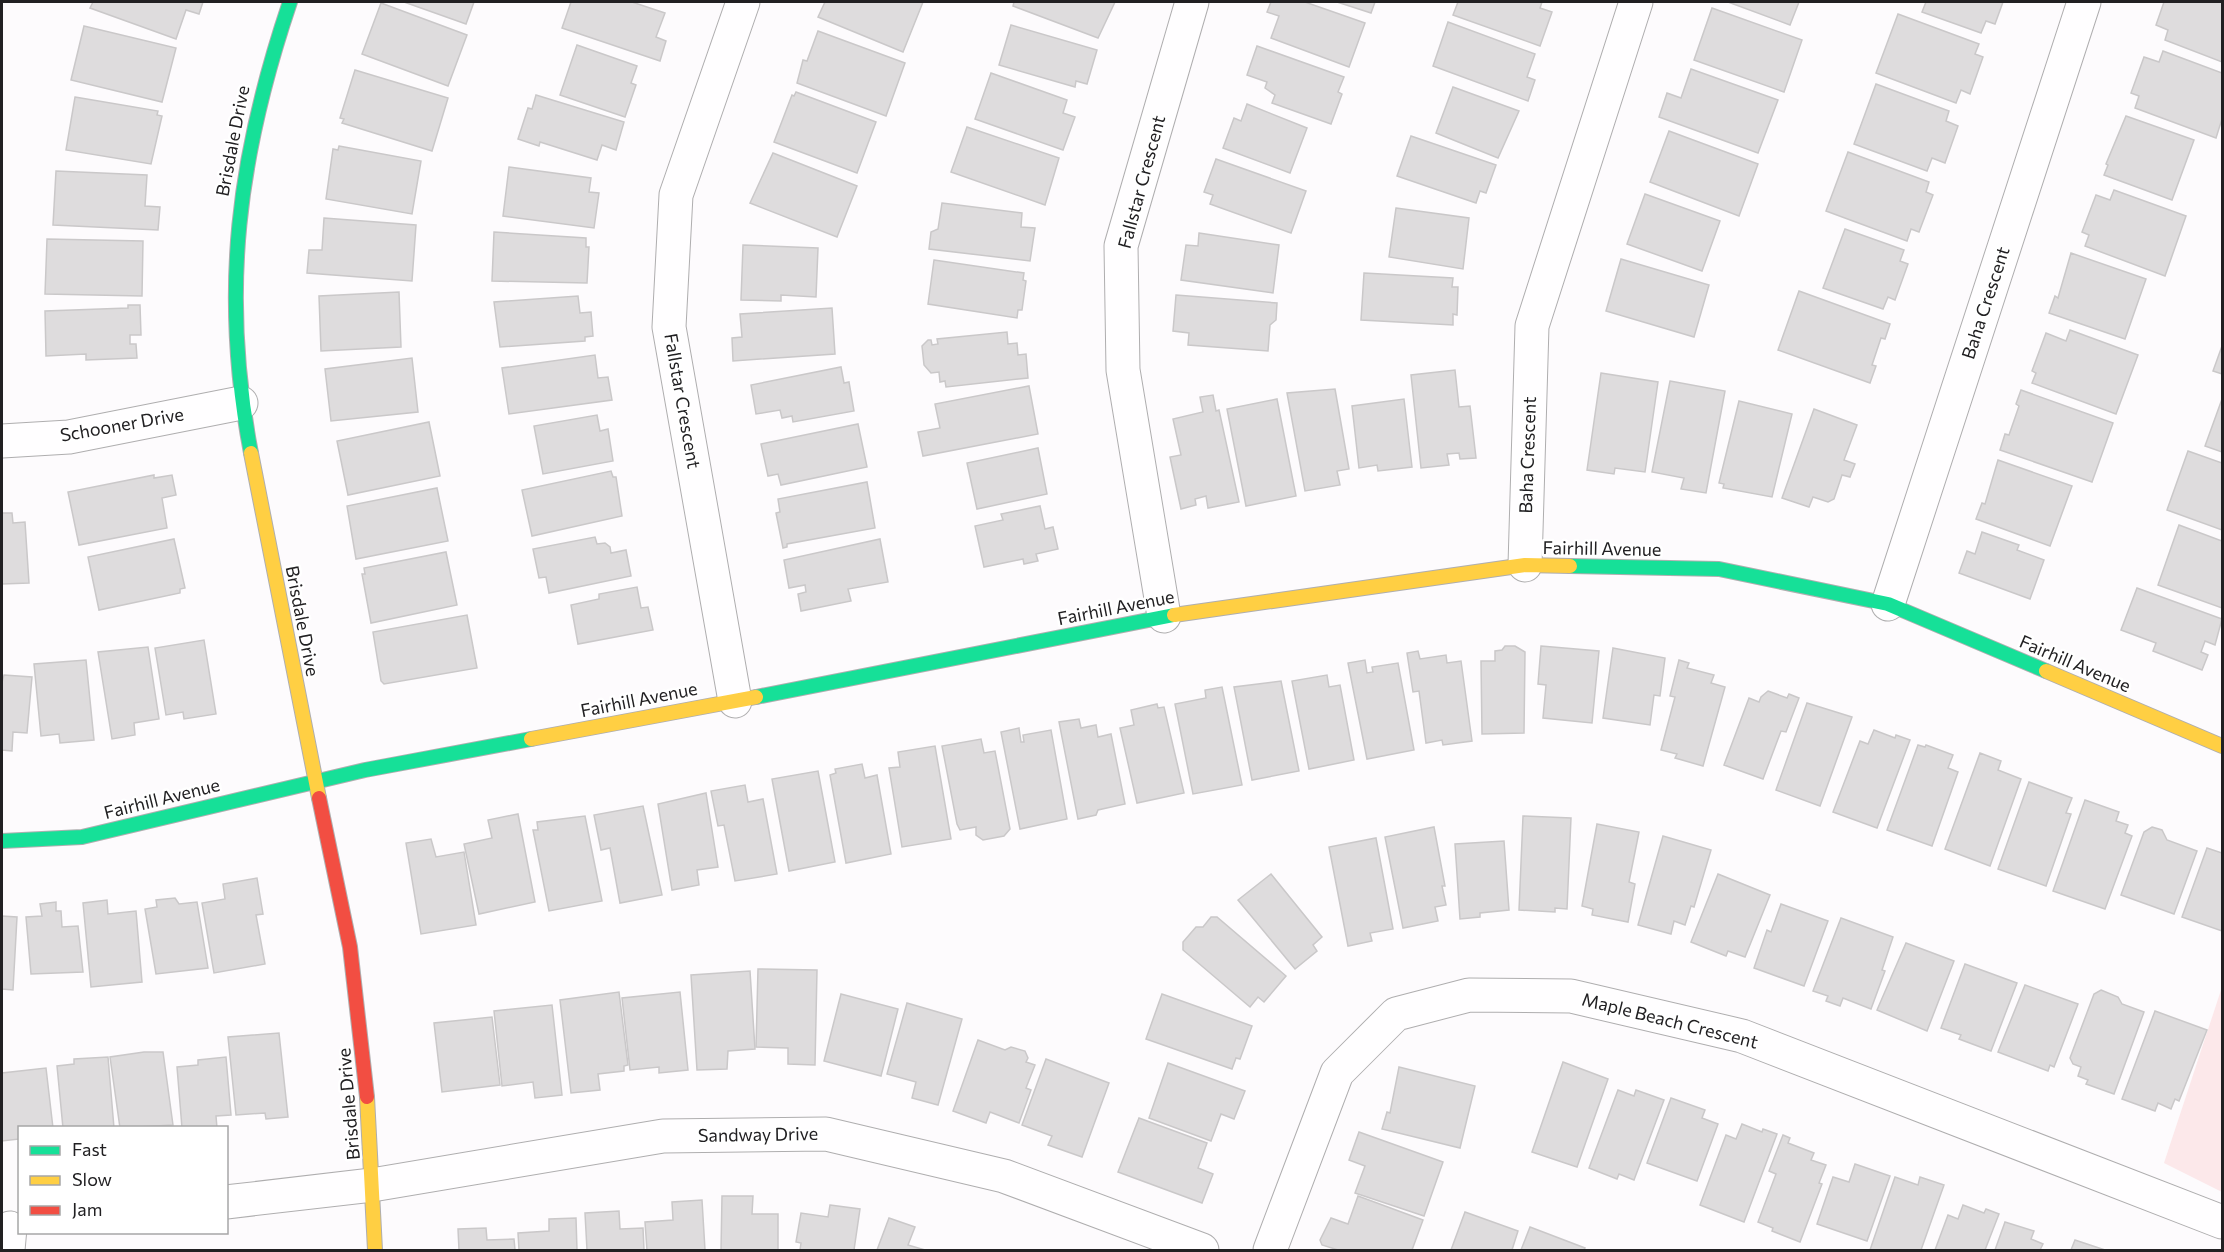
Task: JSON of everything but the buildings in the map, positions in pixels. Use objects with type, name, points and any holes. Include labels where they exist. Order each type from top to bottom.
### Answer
[{"type":"street","name":"Brisdale Drive","points":[[290,2],[260,90],[247,145],[238,209],[233,281],[241,403],[324,826],[343,904],[368,1109],[375,1251]]},
{"type":"street","name":"Fallstar Crescent","points":[[735,701],[669,327],[676,195],[743,2]]},
{"type":"street","name":"Fallstar Crescent","points":[[1164,616],[1123,370],[1121,246],[1192,2]]},
{"type":"street","name":"Baha Crescent","points":[[1525,565],[1532,326],[1636,2]]},
{"type":"street","name":"Baha Crescent","points":[[1888,604],[2084,2]]},
{"type":"street","name":"Schooner Drive","points":[[2,441],[69,437],[241,403]]},
{"type":"street","name":"Fairhill Avenue","points":[[2,841],[82,837],[316,780],[735,701],[1164,616],[1525,565],[1719,569],[1888,604],[2223,746]]},
{"type":"street","name":"Maple Beach Crescent","points":[[1270,1251],[1337,1073],[1396,1014],[1469,995],[1571,996],[1742,1036],[2223,1222]]},
{"type":"street","name":"Sandway Drive","points":[[228,1202],[372,1185],[663,1136],[826,1134],[1004,1176],[1202,1251]]},
{"type":"shaded area","points":[[2222,987],[2222,1192],[2164,1163]]},
{"type":"traffic: fast","points":[[251,453],[242,394],[237,336],[236,280],[239,225],[258,115],[290,2]]},
{"type":"traffic: fast","points":[[1570,566],[1719,569],[1888,604],[2046,671]]},
{"type":"traffic: fast","points":[[756,697],[1174,615]]},
{"type":"traffic: fast","points":[[2,841],[82,837],[365,770],[531,739]]},
{"type":"traffic: slow","points":[[251,453],[319,798]]},
{"type":"traffic: slow","points":[[1174,615],[1525,565],[1570,566]]},
{"type":"traffic: slow","points":[[2046,671],[2222,746]]},
{"type":"traffic: slow","points":[[531,739],[756,697]]},
{"type":"traffic: slow","points":[[367,1097],[375,1250]]},
{"type":"traffic: jam","points":[[319,798],[350,947],[367,1097]]}]
